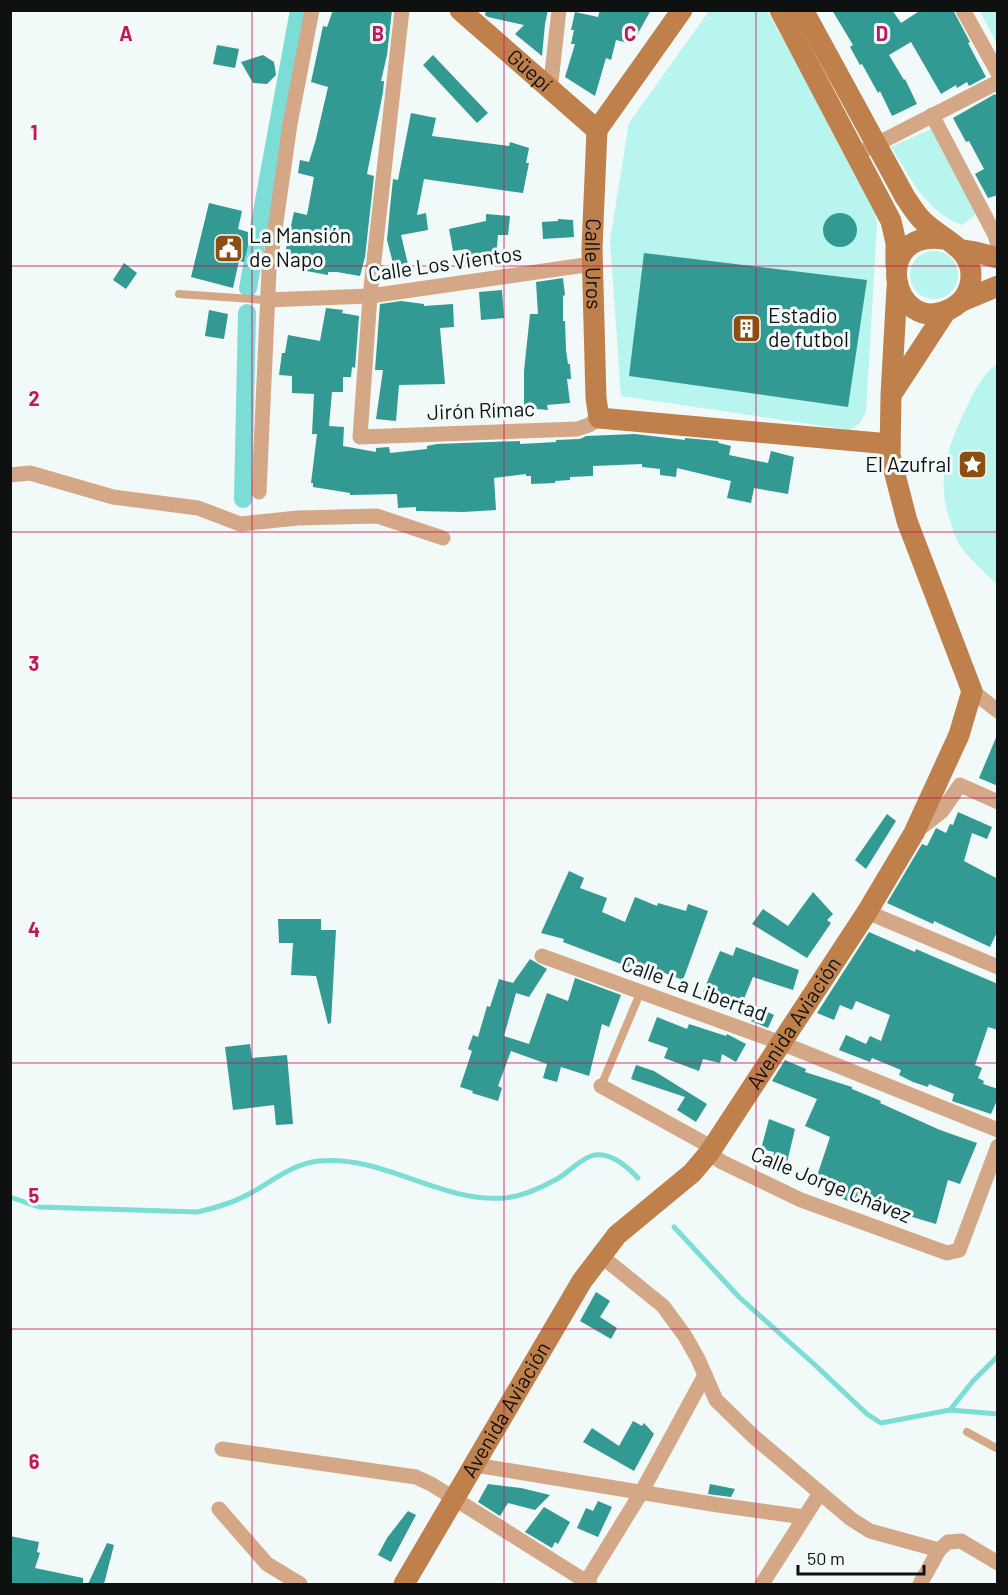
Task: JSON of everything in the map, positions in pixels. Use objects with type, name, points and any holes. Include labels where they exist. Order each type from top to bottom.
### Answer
[{"type":"street","points":[[259,492],[266,300],[290,124],[312,10]]},
{"type":"street","points":[[370,296],[402,10]]},
{"type":"street","name":"Güepí","points":[[460,10],[597,130]]},
{"type":"street","points":[[550,91],[560,10]]},
{"type":"street","points":[[597,130],[682,10]]},
{"type":"street","points":[[780,10],[866,150],[921,219],[968,260],[971,270],[971,281],[891,395]]},
{"type":"street","points":[[803,10],[866,150],[891,221],[896,243],[897,287],[890,455],[908,521],[972,691],[998,711]]},
{"type":"street","points":[[963,10],[998,73]]},
{"type":"street","points":[[866,150],[998,82]]},
{"type":"street","points":[[932,115],[995,235],[998,245]]},
{"type":"street","name":"Calle Uros","points":[[597,130],[592,264],[598,408]]},
{"type":"street","points":[[896,266],[902,255],[915,243],[932,237],[998,258]]},
{"type":"street","name":"Calle Los Vientos","points":[[266,300],[370,296],[592,264]]},
{"type":"street","points":[[897,287],[911,307],[934,314],[998,286]]},
{"type":"street","name":"Jirón Rímac","points":[[370,296],[360,437],[577,429],[589,425],[598,408]]},
{"type":"street","points":[[598,408],[890,444]]},
{"type":"street","points":[[10,475],[30,473],[113,497],[198,508],[240,524],[298,518],[377,516],[443,538]]},
{"type":"street","name":"Avenida Aviación","points":[[404,1584],[582,1281],[617,1235],[692,1173],[709,1153],[867,912],[914,833],[959,735],[972,691]]},
{"type":"street","points":[[914,833],[942,811],[960,785],[998,802]]},
{"type":"street","points":[[867,912],[998,967]]},
{"type":"street","name":"Calle La Libertad","points":[[542,956],[781,1043],[998,1130]]},
{"type":"street","name":"Calle Jorge Chávez","points":[[601,1086],[704,1143],[709,1153],[723,1162],[801,1200],[947,1253],[958,1250],[998,1146]]},
{"type":"street","points":[[600,1255],[663,1306],[685,1336],[717,1400],[753,1436],[851,1519],[870,1531],[939,1550]]},
{"type":"street","points":[[222,1449],[408,1476],[430,1484],[587,1584],[705,1375]]},
{"type":"street","points":[[475,1465],[804,1517]]},
{"type":"street","points":[[762,1584],[820,1493]]},
{"type":"street","points":[[219,1509],[267,1564],[300,1584]]},
{"type":"street","points":[[920,1584],[939,1550],[948,1542],[961,1541],[998,1563]]},
{"type":"lane","points":[[179,294],[266,300]]},
{"type":"lane","points":[[601,1086],[641,991]]},
{"type":"lane","points":[[967,1432],[998,1449]]},
{"type":"shaded area","points":[[709,11],[767,11],[875,203],[877,225],[866,412],[860,423],[850,430],[621,396],[610,240],[629,123]]},
{"type":"shaded area","points":[[980,11],[997,11],[997,44]]},
{"type":"shaded area","points":[[931,129],[976,214],[962,225],[949,219],[929,202],[912,182],[891,147]]},
{"type":"shaded area","points":[[929,251],[939,251],[951,258],[958,270],[958,280],[951,292],[939,299],[929,299],[914,288],[910,280],[910,270],[921,255]]},
{"type":"shaded area","name":"El Azufral","points":[[997,365],[997,584],[972,561],[958,542],[947,508],[944,480],[952,440],[970,400],[987,374]]},
{"type":"building","points":[[333,10],[392,10],[387,55],[381,81],[384,81],[383,92],[367,174],[374,176],[365,257],[360,276],[337,272],[328,272],[328,275],[285,267],[288,253],[285,253],[294,212],[307,215],[314,177],[298,173],[300,160],[309,162],[328,87],[311,82],[323,26],[327,27]]},
{"type":"building","points":[[486,10],[548,10],[542,56],[515,34],[524,25],[488,17],[485,15]]},
{"type":"building","points":[[600,10],[651,10],[632,44],[616,40],[611,60],[606,58],[595,96],[565,77],[575,44],[571,44],[574,30],[571,30],[575,12],[598,17]]},
{"type":"building","points":[[832,10],[892,10],[901,23],[921,10],[953,10],[986,77],[969,86],[967,82],[957,88],[956,85],[941,94],[911,42],[889,55],[905,79],[917,104],[892,116],[880,91],[878,93],[862,64],[860,65],[850,47],[853,45]]},
{"type":"building","points":[[217,45],[239,49],[235,68],[213,64]]},
{"type":"building","points":[[263,55],[274,62],[276,75],[267,84],[253,83],[241,62]]},
{"type":"building","points":[[433,55],[488,113],[477,123],[423,65]]},
{"type":"building","points":[[995,94],[998,98],[998,195],[988,198],[975,174],[984,169],[953,118]]},
{"type":"building","points":[[411,113],[436,118],[432,136],[509,146],[510,142],[529,148],[526,163],[529,163],[523,193],[424,179],[417,215],[426,213],[428,230],[401,235],[408,264],[394,267],[387,240],[393,179],[398,180]]},
{"type":"building","points":[[209,203],[242,211],[238,229],[251,233],[244,262],[239,261],[233,288],[191,277]]},
{"type":"building","points":[[840,213],[852,218],[857,230],[852,242],[840,247],[828,242],[823,230],[828,218]]},
{"type":"building","points":[[486,214],[510,216],[508,235],[498,235],[496,258],[483,257],[484,252],[468,255],[467,249],[453,251],[449,229],[486,221]]},
{"type":"building","points":[[558,219],[573,220],[574,237],[543,239],[542,222],[558,221]]},
{"type":"building","name":"Estadio de futbol","points":[[644,253],[867,280],[848,407],[629,376]]},
{"type":"building","points":[[124,263],[137,273],[126,289],[113,280]]},
{"type":"building","points":[[563,278],[565,295],[563,296],[563,321],[565,321],[568,364],[570,364],[571,379],[567,379],[570,403],[547,405],[548,410],[524,408],[524,371],[530,314],[538,314],[536,282]]},
{"type":"building","points":[[502,290],[504,318],[481,320],[479,292]]},
{"type":"building","points":[[401,301],[424,304],[424,306],[453,304],[454,327],[440,328],[445,384],[399,385],[396,421],[376,419],[383,370],[375,370],[380,304]]},
{"type":"building","points":[[326,308],[343,310],[342,313],[359,316],[355,368],[352,367],[351,377],[343,377],[343,392],[332,392],[329,426],[344,427],[343,446],[376,452],[376,448],[389,447],[390,453],[427,449],[427,446],[437,444],[520,441],[520,444],[556,442],[556,440],[580,439],[586,436],[635,434],[718,441],[731,446],[729,455],[768,463],[771,451],[794,457],[788,494],[754,488],[751,503],[727,498],[731,481],[677,468],[676,477],[660,475],[660,469],[642,467],[642,464],[593,466],[593,476],[570,477],[570,480],[555,481],[555,483],[531,484],[531,476],[526,476],[526,474],[494,478],[496,510],[416,511],[416,507],[398,508],[397,494],[350,495],[350,493],[313,487],[311,483],[317,434],[312,434],[314,394],[292,393],[292,376],[279,375],[282,353],[285,353],[288,335],[320,341]]},
{"type":"building","points":[[209,310],[228,314],[224,339],[205,336]]},
{"type":"building","points":[[998,733],[998,786],[979,778]]},
{"type":"building","points":[[958,812],[992,827],[987,839],[972,833],[964,861],[998,879],[998,930],[990,947],[934,921],[933,924],[887,903],[922,844],[927,846],[936,828],[946,833],[950,824],[953,825]]},
{"type":"building","points":[[887,814],[896,821],[866,869],[855,860]]},
{"type":"building","points":[[569,871],[584,878],[580,888],[607,898],[602,912],[625,922],[635,897],[657,906],[658,903],[686,911],[688,904],[708,911],[683,980],[659,971],[658,975],[629,967],[563,942],[564,939],[541,933]]},
{"type":"building","points":[[813,892],[833,914],[827,920],[831,923],[807,958],[752,924],[763,909],[788,926]]},
{"type":"building","points":[[278,919],[321,919],[321,930],[336,930],[331,1023],[328,1024],[316,976],[291,975],[293,943],[279,943]]},
{"type":"building","points":[[869,932],[915,952],[916,949],[998,984],[998,1030],[988,1027],[975,1065],[982,1068],[978,1078],[984,1081],[983,1084],[998,1089],[998,1098],[991,1114],[952,1101],[954,1094],[929,1084],[928,1087],[913,1082],[899,1075],[901,1070],[872,1058],[870,1062],[839,1050],[846,1035],[866,1044],[870,1036],[881,1041],[890,1015],[856,1001],[852,1010],[840,1005],[834,1020],[817,1013]]},
{"type":"building","points":[[736,947],[799,970],[793,990],[753,977],[741,1006],[703,992],[720,951],[733,956]]},
{"type":"building","points":[[530,959],[547,969],[529,997],[516,993],[504,1036],[529,1044],[547,993],[568,1001],[575,978],[621,995],[609,1027],[602,1024],[589,1076],[561,1067],[557,1082],[543,1078],[547,1064],[511,1051],[498,1086],[502,1088],[498,1101],[472,1093],[473,1091],[460,1087],[472,1051],[468,1049],[473,1035],[478,1037],[487,1006],[490,1007],[499,979],[513,983]]},
{"type":"building","points":[[757,1007],[774,1015],[768,1028],[751,1021]]},
{"type":"building","points":[[657,1017],[687,1029],[689,1024],[726,1036],[727,1034],[746,1044],[736,1062],[722,1054],[720,1063],[703,1059],[699,1071],[664,1058],[668,1048],[648,1041]]},
{"type":"building","points":[[250,1044],[252,1058],[287,1055],[293,1124],[276,1125],[274,1105],[233,1110],[225,1047]]},
{"type":"building","points":[[785,1060],[806,1069],[805,1072],[852,1087],[852,1089],[881,1101],[880,1103],[940,1130],[977,1143],[960,1184],[948,1180],[936,1224],[899,1213],[897,1218],[862,1207],[836,1196],[840,1187],[816,1179],[830,1137],[805,1126],[817,1099],[772,1081]]},
{"type":"building","points":[[636,1065],[654,1071],[707,1104],[696,1122],[677,1110],[685,1097],[631,1079]]},
{"type":"building","points":[[769,1119],[795,1129],[784,1175],[770,1168],[774,1152],[761,1149]]},
{"type":"building","points":[[596,1292],[610,1301],[600,1317],[617,1328],[611,1339],[580,1321]]},
{"type":"building","points":[[633,1421],[642,1426],[644,1423],[654,1434],[634,1471],[583,1442],[592,1428],[619,1446]]},
{"type":"building","points":[[488,1484],[521,1488],[550,1495],[535,1510],[508,1503],[500,1516],[478,1502]]},
{"type":"building","points":[[710,1484],[735,1489],[731,1497],[708,1494]]},
{"type":"building","points":[[598,1501],[612,1507],[598,1537],[577,1528],[586,1508],[593,1511]]},
{"type":"building","points":[[544,1507],[570,1522],[558,1544],[555,1542],[552,1548],[525,1532]]},
{"type":"building","points":[[408,1511],[416,1515],[391,1562],[378,1555],[387,1538]]},
{"type":"building","points":[[10,1536],[39,1542],[37,1552],[40,1553],[35,1568],[83,1578],[83,1584],[10,1584]]},
{"type":"building","points":[[107,1543],[114,1545],[104,1584],[88,1584]]},
{"type":"waterway","points":[[248,288],[299,10]]},
{"type":"waterway","points":[[243,499],[247,313]]},
{"type":"waterway","points":[[10,1197],[39,1207],[198,1212],[234,1201],[289,1170],[319,1161],[343,1161],[366,1165],[435,1187],[481,1198],[505,1198],[532,1191],[557,1179],[586,1158],[597,1155],[617,1160],[638,1178]]},
{"type":"waterway","points":[[674,1227],[740,1298],[867,1414],[881,1423],[950,1410],[998,1414]]},
{"type":"waterway","points":[[950,1410],[974,1380],[998,1356]]},
{"type":"place","name":"La Mansión de Napo","points":[[228,248]]},
{"type":"place","name":"Estadio de futbol","points":[[747,328]]},
{"type":"place","name":"El Azufral","points":[[972,465]]}]
